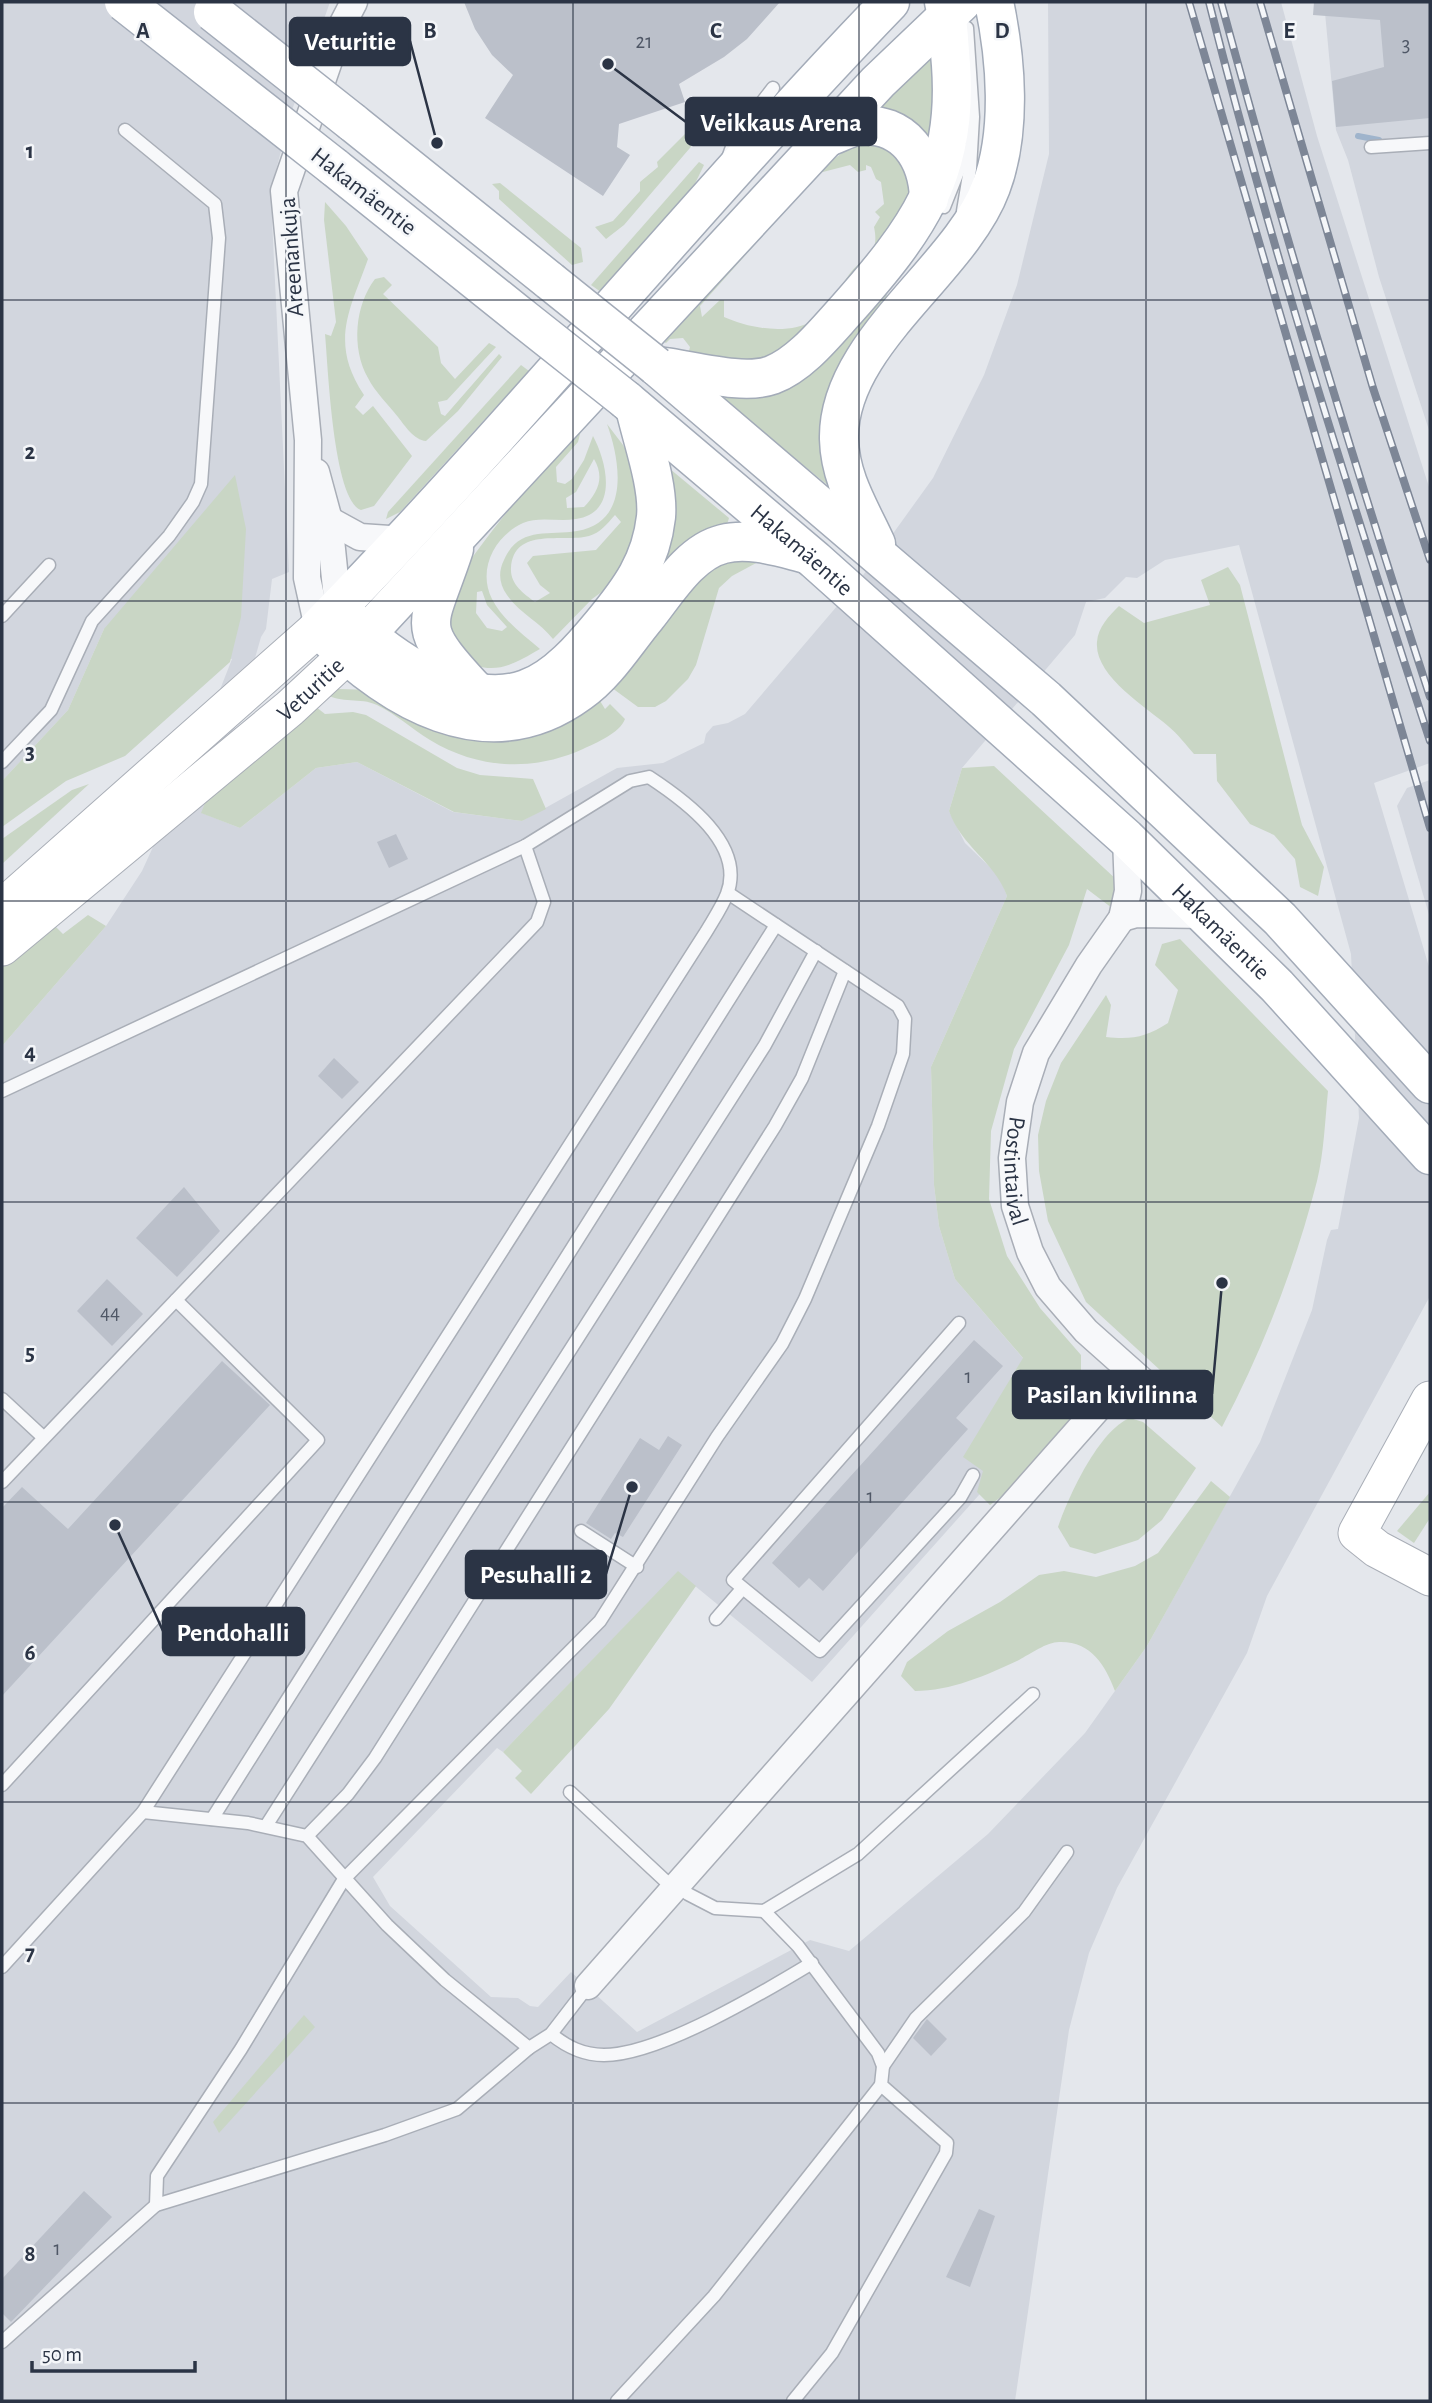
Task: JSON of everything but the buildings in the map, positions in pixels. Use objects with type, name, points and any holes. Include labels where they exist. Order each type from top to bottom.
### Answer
[{"type":"main road","name":"Hakamäentie","points":[[124,2],[630,404],[766,489],[848,515],[882,558],[1046,699],[1280,919],[1430,1084]]},
{"type":"main road","name":"Hakamäentie","points":[[199,2],[656,366],[766,489],[811,557],[1126,838],[1206,915],[1277,986],[1430,1155]]},
{"type":"main road","name":"Veturitie","points":[[2,908],[328,618],[404,540],[716,191],[890,2]]},
{"type":"main road","name":"Veturitie","points":[[2,947],[280,716],[356,646],[429,564],[458,539],[825,138],[963,10]]},
{"type":"main road","points":[[848,515],[839,436],[848,393],[857,372],[892,321],[932,225],[950,134],[963,10]]},
{"type":"main road","points":[[656,366],[731,378],[771,375],[798,359],[932,225],[991,189],[998,167],[1004,87],[963,10]]},
{"type":"main road","points":[[825,138],[857,126],[887,130],[916,149],[927,169],[932,225]]},
{"type":"main road","points":[[356,646],[450,688],[502,694],[527,689],[547,678],[598,629],[634,587],[647,561],[657,514],[630,404]]},
{"type":"main road","points":[[458,539],[429,614],[432,637],[441,655],[475,691]]},
{"type":"main road","points":[[328,618],[425,708],[479,724],[530,719],[582,691],[602,671],[681,573],[701,555],[724,544],[771,545],[811,557]]},
{"type":"main road","points":[[1430,1400],[1357,1532],[1377,1549],[1430,1577]]},
{"type":"street","name":"Areenankuja","points":[[328,618],[306,561],[308,440],[284,191],[340,29],[354,2]]},
{"type":"street","name":"Areenankuja","points":[[308,440],[329,520],[328,618]]},
{"type":"street","points":[[329,520],[360,537],[404,540]]},
{"type":"street","points":[[1126,838],[1128,891],[1122,918],[1136,914],[1206,915]]},
{"type":"street","name":"Postintaival","points":[[1122,918],[1089,965],[1036,1053],[1020,1102],[1012,1158],[1015,1206],[1030,1252],[1048,1287],[1086,1331],[1168,1404]]},
{"type":"street","points":[[589,1986],[1130,1372]]},
{"type":"lane","points":[[932,225],[970,169],[973,90],[963,10]]},
{"type":"lane","points":[[716,191],[736,136],[773,88]]},
{"type":"lane","points":[[2,762],[51,710],[92,621],[169,536],[193,502],[201,484],[219,238],[215,204],[125,130]]},
{"type":"lane","points":[[932,225],[953,188],[971,136]]},
{"type":"lane","points":[[1371,148],[1430,143]]},
{"type":"lane","points":[[2,616],[49,565]]},
{"type":"lane","points":[[2,1091],[525,845],[631,781],[649,777],[676,795],[724,848],[730,875],[728,893],[706,932],[142,1812],[2,1967]]},
{"type":"lane","points":[[2,1482],[537,922],[544,902],[525,845]]},
{"type":"lane","points":[[156,2205],[157,2176],[241,2049],[344,1879],[600,1622],[718,1437],[782,1344],[805,1299],[867,1151],[899,1066],[905,1019],[898,1006],[728,893]]},
{"type":"lane","points":[[212,1819],[776,925]]},
{"type":"lane","points":[[266,1826],[765,1045],[816,951]]},
{"type":"lane","points":[[307,1836],[348,1794],[375,1758],[775,1126],[802,1078],[845,971]]},
{"type":"lane","points":[[2,1785],[318,1440],[176,1300]]},
{"type":"lane","points":[[959,1323],[733,1580],[820,1651],[960,1498],[973,1475]]},
{"type":"lane","points":[[2,1399],[43,1437]]},
{"type":"lane","points":[[581,1531],[637,1567]]},
{"type":"lane","points":[[716,1619],[742,1589]]},
{"type":"lane","points":[[570,1792],[675,1886],[715,1908],[764,1912],[858,1854],[1033,1694]]},
{"type":"lane","points":[[142,1812],[266,1826],[307,1836],[344,1879],[445,1980],[528,2048]]},
{"type":"lane","points":[[883,2066],[916,2018],[1024,1912],[1067,1852]]},
{"type":"lane","points":[[617,2401],[714,2296],[881,2085],[883,2066],[878,2053],[812,1963],[764,1912]]},
{"type":"lane","points":[[551,2034],[568,2048],[588,2054],[622,2053],[737,2008],[812,1963]]},
{"type":"lane","points":[[2,2342],[156,2205],[385,2135],[457,2109],[528,2048],[551,2034],[589,1986]]},
{"type":"lane","points":[[793,2401],[832,2353],[946,2152],[947,2144],[881,2085]]},
{"type":"shaded area","points":[[2,2],[330,2],[291,113],[275,174],[272,219],[289,572],[272,579],[266,629],[261,637],[235,728],[202,813],[240,828],[316,768],[357,762],[453,812],[522,821],[617,768],[663,763],[704,743],[706,734],[713,726],[728,723],[745,714],[861,578],[933,478],[984,375],[1017,285],[1049,154],[1048,2],[1281,2],[1317,136],[1430,490],[1430,763],[1374,783],[1430,970],[1430,1296],[1267,1596],[1247,1653],[1117,1888],[1089,1953],[1069,2030],[1015,2401],[2,2401],[2,1046],[106,926],[142,871],[190,766],[232,659],[104,629],[68,710],[2,781]],"holes":[[[1239,545],[1351,954],[1359,1118],[1338,1229],[1331,1230],[1327,1240],[1312,1310],[1260,1442],[1147,1646],[1085,1733],[988,1834],[849,1951],[810,1940],[637,2032],[571,1972],[538,2007],[530,2006],[518,1998],[491,1997],[390,1906],[373,1877],[497,1748],[503,1752],[678,1572],[812,1682],[987,1486],[1040,1378],[955,1279],[939,1226],[934,1185],[931,1067],[1007,896],[1000,877],[965,843],[949,811],[962,768],[1075,635],[1086,602],[1105,598],[1126,577],[1137,578],[1165,560]]]},
{"type":"shaded area","points":[[1324,2],[1430,2],[1430,433],[1379,277],[1348,160],[1336,130]]},
{"type":"shaded area","points":[[1430,780],[1430,918],[1397,806],[1407,788]]},
{"type":"green space","points":[[937,47],[940,148],[874,111]]},
{"type":"green space","points":[[713,106],[719,114],[624,225],[606,239],[595,227],[613,221],[640,191],[640,182],[658,167],[657,162]]},
{"type":"green space","points":[[867,141],[881,142],[901,153],[913,170],[915,188],[911,209],[901,230],[873,269],[809,340],[776,364],[739,370],[706,364],[675,351],[689,351],[690,347],[683,338],[670,339],[666,343],[659,339],[826,165],[850,147]],"holes":[[[850,165],[858,172],[866,170],[866,165],[871,167],[876,179],[881,182],[884,204],[875,212],[880,217],[874,227],[875,243],[870,254],[851,272],[820,316],[804,325],[769,329],[724,317],[724,300],[720,300],[702,317],[700,306],[819,173]]]},
{"type":"green space","points":[[699,162],[704,165],[689,196],[601,292],[591,285]]},
{"type":"green space","points":[[500,183],[581,248],[583,262],[572,265],[499,199],[499,191],[492,184]]},
{"type":"green space","points":[[325,202],[346,226],[368,259],[346,326],[347,359],[364,395],[355,407],[363,415],[373,406],[412,456],[374,506],[361,510],[352,501],[344,483],[330,401],[325,334],[331,336],[336,322],[324,220]]},
{"type":"green space","points":[[384,277],[392,285],[383,294],[438,347],[441,363],[455,379],[489,343],[496,347],[447,400],[438,402],[441,414],[445,416],[499,354],[502,357],[458,411],[426,441],[410,432],[378,393],[368,378],[359,354],[357,340],[363,301],[375,279]]},
{"type":"green space","points":[[884,292],[887,295],[865,337],[830,487],[711,390],[817,368],[842,344]]},
{"type":"green space","points":[[521,365],[529,371],[400,512],[386,519],[388,512]]},
{"type":"green space","points":[[607,424],[635,467],[642,530],[625,575],[592,599],[553,639],[517,607],[504,591],[500,573],[502,564],[510,549],[526,537],[577,531],[594,525],[606,516],[614,503],[617,488],[612,439]],"holes":[[[615,515],[621,522],[596,550],[533,556],[527,563],[540,585],[550,593],[535,602],[515,583],[511,568],[514,555],[521,546],[541,539],[593,535]]]},
{"type":"green space","points":[[582,426],[578,442],[556,467],[557,482],[565,484],[572,479],[584,460],[593,436],[605,472],[604,497],[599,507],[590,515],[576,519],[523,523],[504,536],[491,555],[488,565],[488,588],[492,599],[513,626],[540,649],[501,667],[482,667],[459,659],[441,604],[490,534]],"holes":[[[594,459],[599,479],[593,496],[584,507],[567,508],[566,498],[576,492]],[[482,591],[487,605],[507,627],[502,631],[487,628],[476,613],[477,592]]]},
{"type":"green space","points":[[664,464],[729,518],[724,534],[657,570]]},
{"type":"green space","points":[[235,475],[246,529],[241,617],[230,662],[125,756],[66,781],[2,827],[2,781],[68,710],[104,629]]},
{"type":"green space","points":[[736,560],[758,562],[732,576],[719,588],[696,665],[688,679],[666,701],[655,707],[638,707],[608,685],[705,570]]},
{"type":"green space","points":[[1228,567],[1240,585],[1302,825],[1324,867],[1318,896],[1300,887],[1295,859],[1274,835],[1250,824],[1217,781],[1216,754],[1194,754],[1172,729],[1112,679],[1098,655],[1099,631],[1119,606],[1144,623],[1210,605],[1201,580]]},
{"type":"green space","points":[[338,689],[597,696],[605,709],[610,704],[625,719],[618,729],[607,737],[583,749],[544,761],[505,764],[486,762],[448,750],[377,705],[338,699],[326,694]]},
{"type":"green space","points":[[311,703],[325,714],[353,712],[366,715],[457,768],[480,775],[533,779],[546,809],[522,821],[454,812],[357,762],[316,768],[240,828],[201,813],[210,791]]},
{"type":"green space","points":[[994,766],[1118,881],[1116,911],[1087,889],[1069,945],[1014,1049],[991,1131],[989,1199],[1007,1256],[1040,1308],[1081,1355],[1081,1407],[1070,1425],[1009,1491],[990,1505],[977,1492],[983,1471],[963,1457],[1023,1358],[955,1279],[939,1226],[934,1185],[931,1067],[1007,896],[995,873],[961,834],[949,811],[962,768]]},
{"type":"green space","points":[[89,784],[2,864],[2,839],[72,790]]},
{"type":"green space","points":[[88,915],[106,926],[2,1046],[2,961],[48,919],[63,934]]},
{"type":"green space","points":[[1180,939],[1328,1091],[1319,1170],[1299,1245],[1264,1338],[1222,1427],[1086,1302],[1048,1221],[1039,1171],[1038,1135],[1046,1101],[1061,1063],[1106,995],[1111,1005],[1106,1037],[1138,1036],[1153,1032],[1168,1023],[1178,990],[1155,965],[1162,944]]},
{"type":"green space","points":[[1130,1418],[1143,1422],[1196,1468],[1162,1520],[1138,1540],[1095,1554],[1070,1547],[1058,1527],[1069,1499],[1096,1450],[1118,1425]]},
{"type":"green space","points":[[1211,1481],[1230,1497],[1147,1646],[1115,1691],[1107,1672],[1095,1656],[1080,1646],[1059,1642],[1049,1644],[994,1671],[942,1688],[915,1691],[901,1676],[907,1662],[948,1631],[1000,1602],[1039,1575],[1064,1571],[1096,1577],[1135,1566],[1158,1553]]},
{"type":"green space","points":[[1430,1492],[1430,1518],[1414,1543],[1397,1531]]},
{"type":"green space","points":[[678,1571],[696,1586],[609,1709],[531,1794],[515,1778],[522,1771],[503,1752]]},
{"type":"green space","points":[[304,2015],[315,2027],[219,2133],[213,2122]]},
{"type":"waterway","points":[[1358,136],[1379,140]]},
{"type":"railway","points":[[1189,2],[1430,828]]},
{"type":"railway","points":[[1209,2],[1286,281],[1430,741]]},
{"type":"railway","points":[[1221,2],[1321,351],[1430,697]]},
{"type":"railway","points":[[1260,2],[1373,388],[1430,560]]},
{"type":"place","name":"Veikkaus Arena","points":[[608,64]]},
{"type":"place","name":"Veturitie","points":[[437,143]]},
{"type":"place","name":"Pasilan kivilinna","points":[[1222,1283]]},
{"type":"place","name":"Pesuhalli 2","points":[[632,1487]]},
{"type":"place","name":"Pendohalli","points":[[115,1525]]}]
